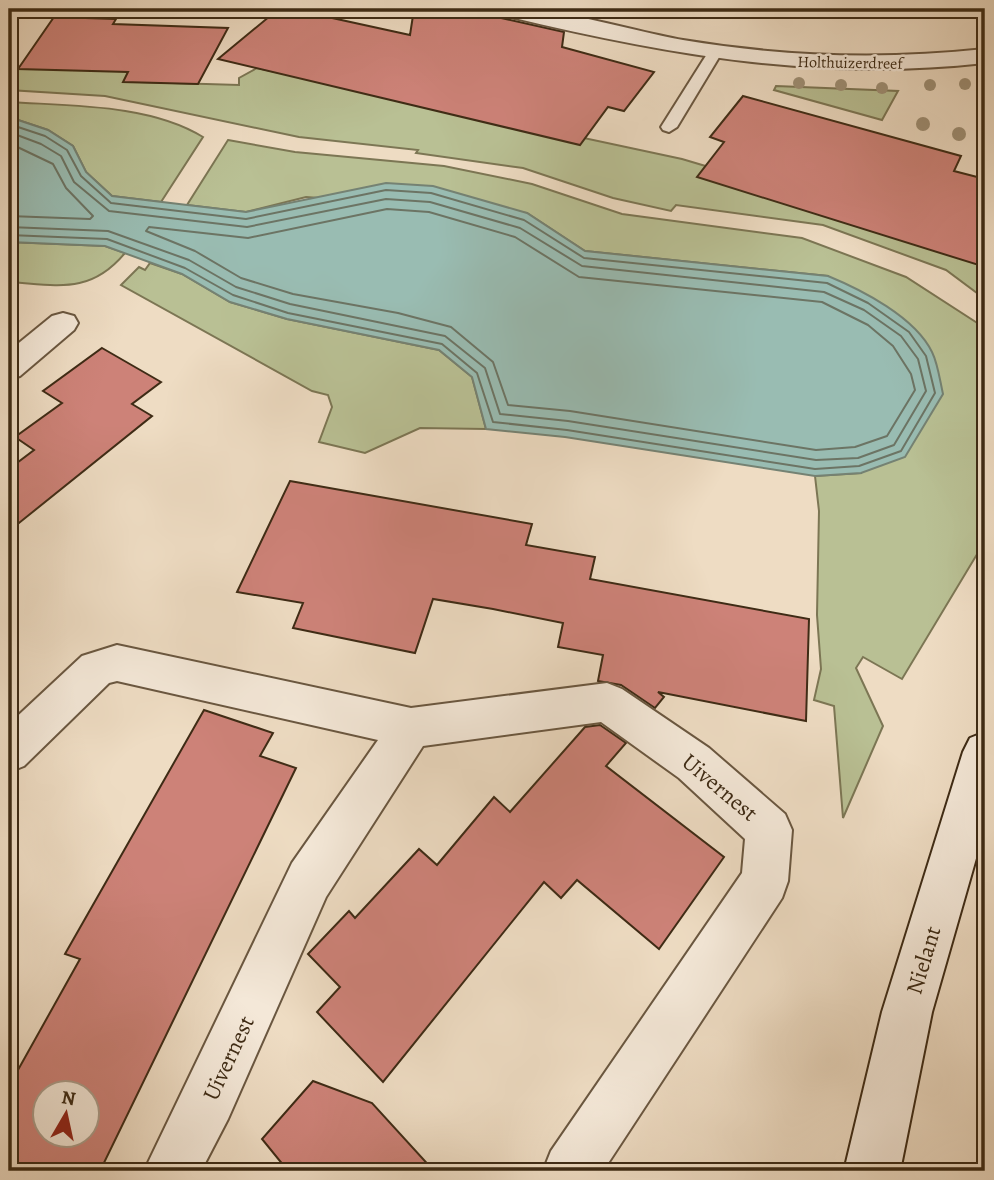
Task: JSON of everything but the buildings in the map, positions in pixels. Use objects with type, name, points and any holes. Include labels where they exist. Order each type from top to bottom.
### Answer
[{"type":"street","name":"Holthuizerdreef","points":[[506,9],[714,54],[818,63],[894,65],[985,55]]},
{"type":"street","points":[[9,368],[63,323]]},
{"type":"street","name":"Uivernest","points":[[9,752],[96,669],[117,663],[411,728],[607,702],[694,763],[769,830],[765,881],[571,1171]]},
{"type":"street","name":"Uivernest","points":[[172,1171],[209,1100],[309,880],[411,728]]},
{"type":"street","name":"Nielant","points":[[872,1171],[907,1013],[985,753]]},
{"type":"lane","points":[[669,127],[714,54]]},
{"type":"green space","points":[[9,68],[124,70],[139,82],[239,85],[239,78],[257,68],[682,159],[985,249],[985,299],[946,270],[823,225],[676,205],[671,211],[613,198],[523,168],[416,153],[418,150],[299,137],[105,96],[9,90]]},
{"type":"green space","points":[[776,86],[898,91],[882,120],[774,90]]},
{"type":"green space","points":[[9,102],[134,112],[182,126],[203,137],[161,202],[112,196],[86,172],[73,146],[48,130],[9,117]]},
{"type":"green space","points":[[228,140],[295,152],[444,166],[532,184],[622,214],[802,238],[906,277],[985,328],[985,541],[902,679],[863,657],[856,668],[883,726],[843,818],[834,706],[814,700],[821,669],[817,615],[819,511],[815,476],[861,473],[828,276],[585,251],[527,213],[306,197],[246,212],[187,205]]},
{"type":"green space","points":[[9,242],[105,246],[125,253],[99,276],[86,281],[58,285],[9,282]]},
{"type":"green space","points":[[150,263],[182,274],[230,302],[287,319],[439,350],[472,377],[486,429],[420,428],[365,453],[319,442],[332,407],[328,395],[312,391],[121,285],[139,267],[145,270]]},
{"type":"water","points":[[9,117],[48,130],[73,146],[86,172],[112,196],[246,212],[386,183],[433,186],[527,213],[585,251],[828,276],[886,306],[913,327],[932,352],[943,394],[905,457],[861,473],[815,476],[565,437],[486,429],[472,377],[439,350],[287,319],[230,302],[182,274],[105,246],[9,242]]}]
